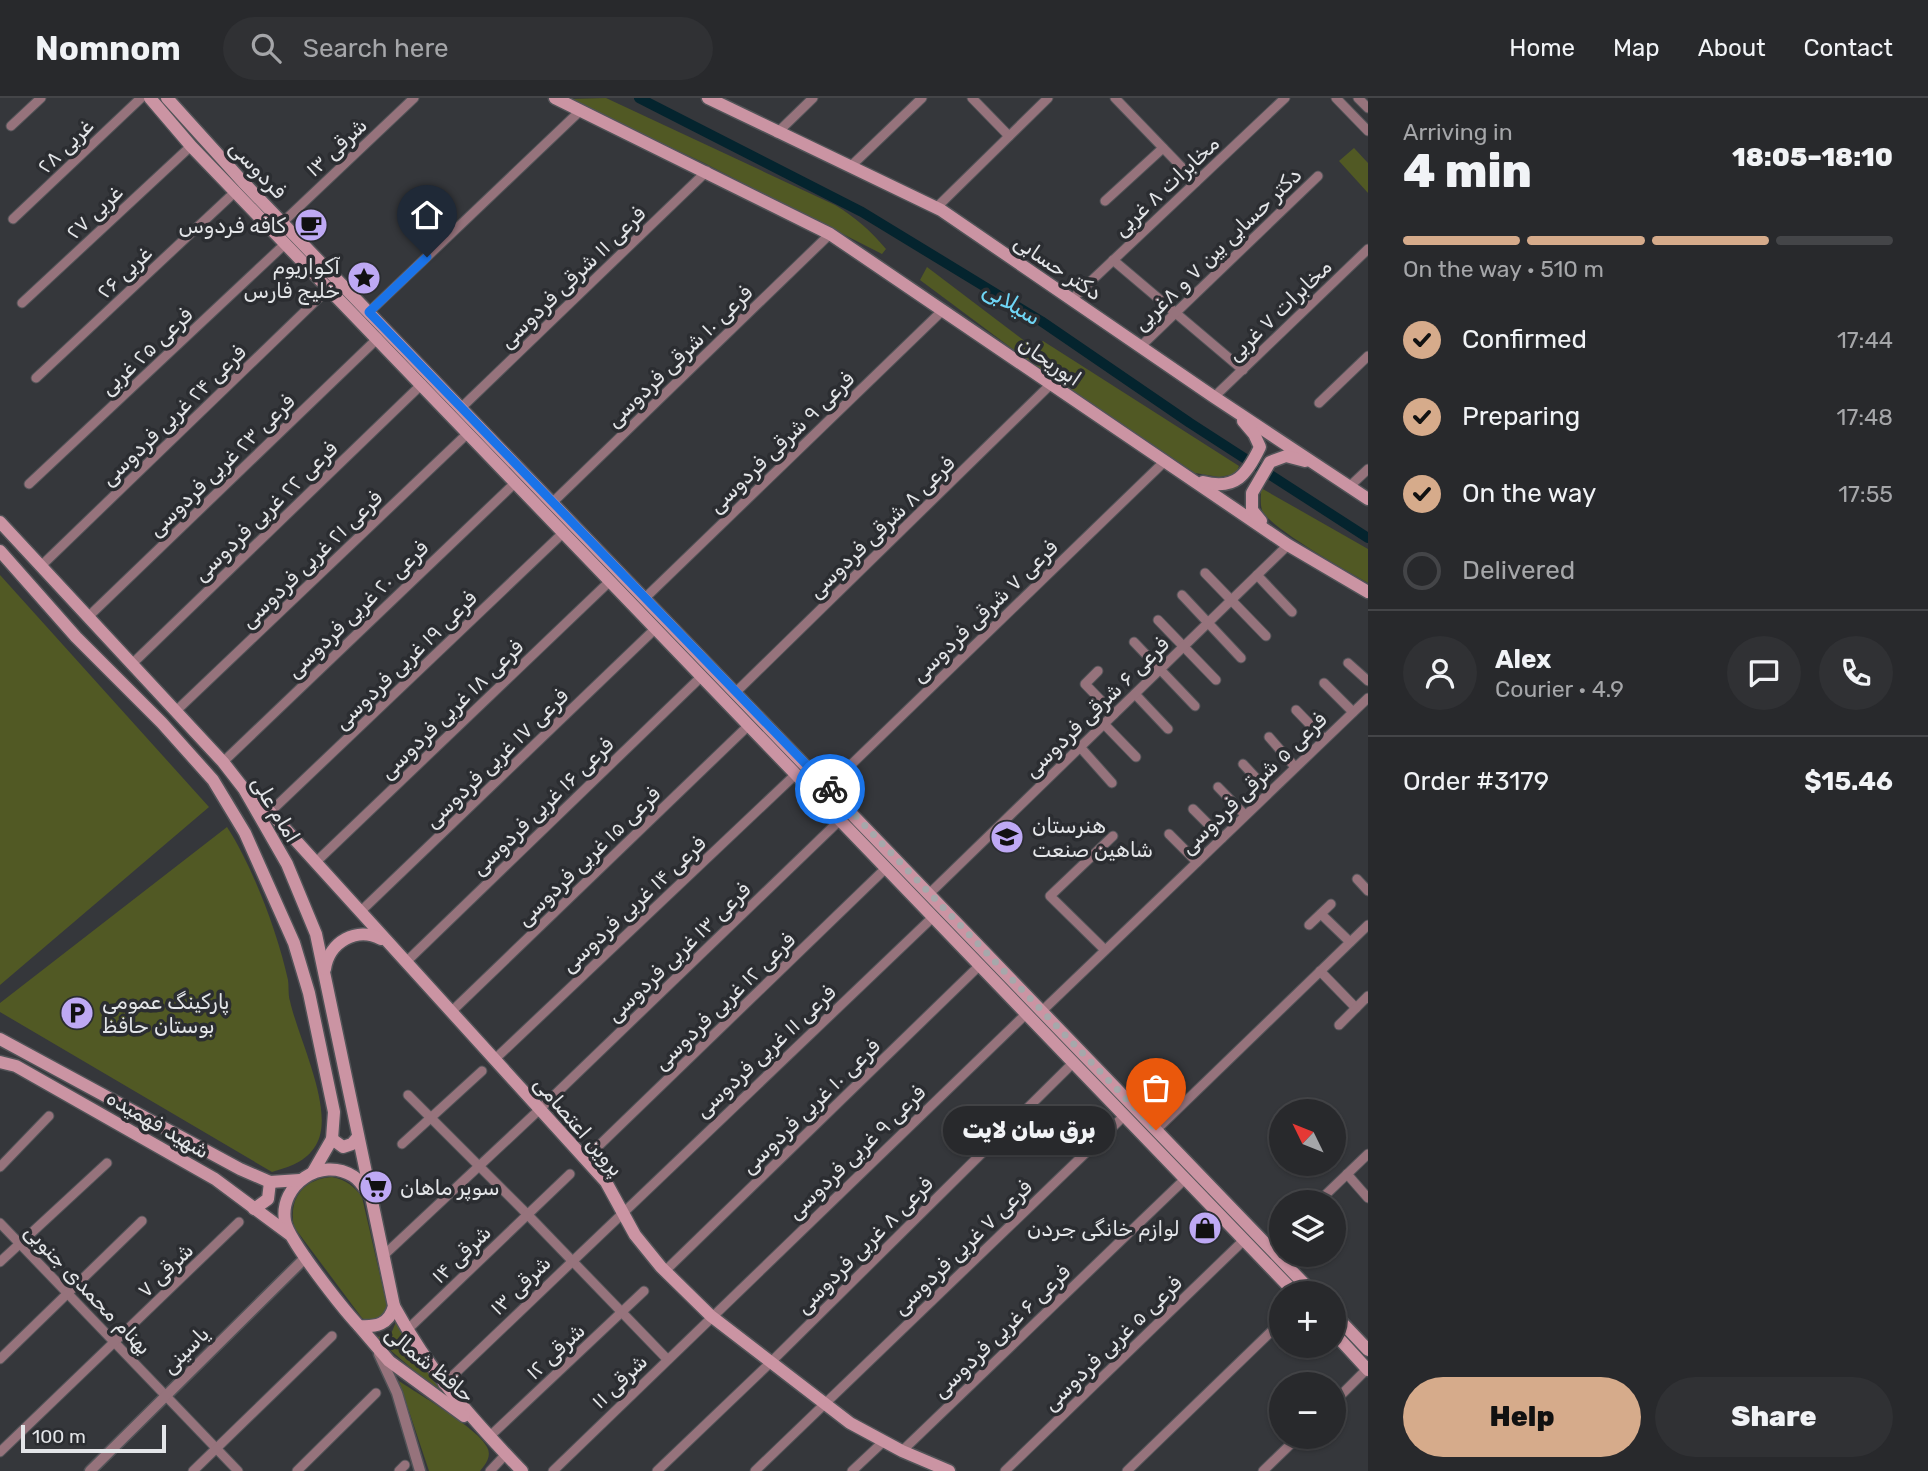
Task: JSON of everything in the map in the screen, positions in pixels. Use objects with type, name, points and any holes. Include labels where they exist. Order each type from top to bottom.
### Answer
[{"type":"main road","name":"فردوسی","points":[[150,98],[283,222],[462,407],[516,482],[1073,1063],[1156,1130],[1269,1248]]},
{"type":"main road","name":"فردوسی","points":[[167,98],[195,141],[236,191],[468,433],[492,448],[552,502],[828,787],[1041,1011],[1101,1083],[1124,1116],[1283,1281]]},
{"type":"main road","name":"ابوریحان","points":[[555,98],[830,234],[1288,545],[1368,592]]},
{"type":"main road","name":"دکتر حسابی","points":[[708,98],[936,208],[1368,499]]},
{"type":"main road","points":[[1193,479],[1218,486],[1238,480],[1261,447],[1235,411]]},
{"type":"main road","points":[[1269,532],[1252,510],[1252,490],[1270,462],[1278,458],[1292,457],[1315,464]]},
{"type":"main road","name":"امام علی","points":[[0,522],[223,762],[244,789],[287,864],[316,934],[383,1256]]},
{"type":"main road","name":"امام علی","points":[[0,551],[76,637],[213,780],[245,833],[294,943],[309,993],[334,1112],[332,1139],[313,1172]]},
{"type":"main road","points":[[76,637],[88,641],[94,639],[98,628]]},
{"type":"main road","points":[[110,670],[106,656],[112,650],[123,653]]},
{"type":"main road","name":"پروین اعتصامی","points":[[244,789],[270,812],[585,1158],[606,1182],[635,1235],[665,1271],[711,1317],[850,1423],[902,1451],[948,1471]]},
{"type":"main road","points":[[324,976],[330,953],[348,937],[372,934],[389,943]]},
{"type":"main road","name":"شهید فهمیده","points":[[0,1039],[240,1169],[270,1182],[300,1180]]},
{"type":"main road","name":"شهید فهمیده","points":[[0,1062],[16,1066],[215,1179],[289,1234]]},
{"type":"main road","points":[[332,1139],[343,1147],[352,1144],[358,1137]]},
{"type":"main road","points":[[289,1234],[285,1205],[290,1191],[300,1180],[313,1172],[327,1169],[342,1171],[355,1177],[370,1196]]},
{"type":"main road","points":[[254,1209],[271,1194],[270,1182]]},
{"type":"main road","name":"حافظ شمالی","points":[[289,1234],[377,1349],[408,1376],[484,1432]]},
{"type":"main road","name":"حافظ شمالی","points":[[383,1256],[394,1306],[407,1330],[443,1384],[522,1471]]},
{"type":"main road","name":"فردوسی","points":[[1288,1267],[1301,1281]]},
{"type":"main road","points":[[359,1326],[375,1327],[382,1324],[392,1314],[394,1306]]},
{"type":"main road","points":[[1346,1327],[1368,1350]]},
{"type":"main road","points":[[1346,1346],[1368,1369]]},
{"type":"street","points":[[10,125],[41,98]]},
{"type":"street","name":"۲۸ غربی","points":[[13,219],[141,98]]},
{"type":"street","name":"۱۳ شرقی","points":[[283,222],[414,98]]},
{"type":"street","points":[[777,133],[813,98]]},
{"type":"street","points":[[850,167],[922,98]]},
{"type":"street","points":[[972,98],[1009,136]]},
{"type":"street","points":[[936,208],[1048,98]]},
{"type":"street","points":[[1115,98],[1196,182]]},
{"type":"street","name":"مخابرات ۸ غربی","points":[[1071,300],[1285,98]]},
{"type":"street","points":[[1358,98],[1368,108]]},
{"type":"street","points":[[1338,99],[1368,131]]},
{"type":"street","points":[[369,312],[581,110]]},
{"type":"street","name":"۲۷ غربی","points":[[22,303],[195,141]]},
{"type":"street","points":[[1105,201],[1163,148]]},
{"type":"street","name":"فرعی ۱۱ شرقی فردوسی","points":[[462,407],[707,172]]},
{"type":"street","name":"دکتر حسابی بین ۷ و ۸غربی","points":[[1140,347],[1318,176]]},
{"type":"street","name":"۲۶ غربی","points":[[36,378],[236,191]]},
{"type":"street","name":"فرعی ۱۰ شرقی فردوسی","points":[[552,502],[830,234]]},
{"type":"street","name":"فرعی ۲۵ غربی","points":[[29,484],[286,243]]},
{"type":"street","name":"مخابرات ۷ غربی","points":[[1214,397],[1368,249]]},
{"type":"street","points":[[1113,260],[1243,370]]},
{"type":"street","name":"فرعی ۲۴ غربی فردوسی","points":[[41,566],[329,288]]},
{"type":"street","name":"فرعی ۹ شرقی فردوسی","points":[[645,598],[942,311]]},
{"type":"street","name":"فرعی ۲۳ غربی فردوسی","points":[[88,617],[377,338]]},
{"type":"street","points":[[1319,403],[1368,356]]},
{"type":"street","name":"فرعی ۲۲ غربی فردوسی","points":[[133,663],[422,384]]},
{"type":"street","name":"فرعی ۸ شرقی فردوسی","points":[[735,693],[1050,385]]},
{"type":"street","name":"فرعی ۲۱ غربی فردوسی","points":[[177,710],[468,433]]},
{"type":"street","name":"فرعی ۷ شرقی فردوسی","points":[[828,787],[1165,461]]},
{"type":"street","points":[[1349,487],[1368,469]]},
{"type":"street","name":"فرعی ۲۰ غربی فردوسی","points":[[223,762],[516,482]]},
{"type":"street","name":"فرعی ۱۹ غربی فردوسی","points":[[270,812],[564,532]]},
{"type":"street","name":"فرعی ۶ شرقی فردوسی","points":[[929,894],[1288,545]]},
{"type":"street","points":[[1205,573],[1266,636]]},
{"type":"street","points":[[1257,575],[1292,612]]},
{"type":"street","name":"فرعی ۱۸ غربی فردوسی","points":[[316,862],[610,581]]},
{"type":"street","points":[[1182,595],[1241,658]]},
{"type":"street","points":[[1158,620],[1216,680]]},
{"type":"street","name":"فرعی ۱۷ غربی فردوسی","points":[[360,912],[656,628]]},
{"type":"street","points":[[1135,642],[1195,706]]},
{"type":"street","points":[[1348,663],[1368,681]]},
{"type":"street","points":[[1098,671],[1085,684],[1114,714]]},
{"type":"street","name":"فرعی ۱۶ غربی فردوسی","points":[[406,962],[702,676]]},
{"type":"street","points":[[1324,683],[1353,712]]},
{"type":"street","points":[[1135,694],[1168,729]]},
{"type":"street","name":"فرعی ۵ شرقی فردوسی","points":[[1041,1011],[1368,698]]},
{"type":"street","points":[[1296,710],[1324,739]]},
{"type":"street","points":[[1104,724],[1136,757]]},
{"type":"street","name":"فرعی ۱۵ غربی فردوسی","points":[[451,1012],[749,725]]},
{"type":"street","points":[[1269,737],[1295,768]]},
{"type":"street","points":[[1080,747],[1112,783]]},
{"type":"street","points":[[1243,764],[1269,792]]},
{"type":"street","name":"فرعی ۱۴ غربی فردوسی","points":[[495,1059],[796,774]]},
{"type":"street","points":[[1218,787],[1245,815]]},
{"type":"street","points":[[1193,809],[1222,838]]},
{"type":"street","name":"فرعی ۱۳ غربی فردوسی","points":[[383,1256],[840,820]]},
{"type":"street","points":[[1169,834],[1197,862]]},
{"type":"street","points":[[1105,950],[1050,896],[1113,836]]},
{"type":"street","name":"فرعی ۱۲ غربی فردوسی","points":[[585,1158],[886,868]]},
{"type":"street","points":[[1357,879],[1368,891]]},
{"type":"street","points":[[1309,925],[1331,904]]},
{"type":"street","points":[[1321,914],[1350,943]]},
{"type":"street","name":"فرعی ۱۱ غربی فردوسی","points":[[622,1211],[933,917]]},
{"type":"street","points":[[1156,1130],[1368,925]]},
{"type":"street","name":"فرعی ۱۰ غربی فردوسی","points":[[665,1271],[979,965]]},
{"type":"street","points":[[1320,971],[1356,1008]]},
{"type":"street","points":[[1339,1025],[1368,996]]},
{"type":"street","name":"فرعی ۹ غربی فردوسی","points":[[711,1317],[1026,1014]]},
{"type":"street","name":"فرعی ۸ غربی فردوسی","points":[[657,1471],[1073,1063]]},
{"type":"street","points":[[402,1144],[482,1072]]},
{"type":"street","points":[[408,1095],[667,1359]]},
{"type":"street","points":[[0,1167],[49,1116]]},
{"type":"street","name":"فرعی ۷ غربی فردوسی","points":[[755,1471],[1124,1116]]},
{"type":"street","points":[[1330,1190],[1368,1154]]},
{"type":"street","points":[[0,1262],[107,1163]]},
{"type":"street","name":"۱۴ شرقی","points":[[407,1330],[570,1174]]},
{"type":"street","points":[[1347,1174],[1368,1198]]},
{"type":"street","name":"فرعی ۶ غربی فردوسی","points":[[902,1451],[1185,1179]]},
{"type":"street","name":"۱۳ شرقی","points":[[443,1384],[622,1211]]},
{"type":"street","points":[[0,1359],[142,1220]]},
{"type":"street","name":"۷ شرقی","points":[[0,1452],[239,1222]]},
{"type":"street","name":"بهنام محمدی جنوبی","points":[[0,1223],[237,1471]]},
{"type":"street","name":"فرعی ۵ غربی فردوسی","points":[[1005,1471],[1244,1240]]},
{"type":"street","name":"یاسینی","points":[[90,1471],[306,1257]]},
{"type":"street","name":"۱۲ شرقی","points":[[484,1432],[644,1291]]},
{"type":"street","name":"۱۱ شرقی","points":[[553,1471],[711,1317]]},
{"type":"street","points":[[1127,1471],[1269,1334]]},
{"type":"street","points":[[193,1471],[332,1336]]},
{"type":"street","points":[[377,1349],[397,1393],[420,1471]]},
{"type":"street","points":[[1346,1390],[1368,1369]]},
{"type":"street","points":[[297,1471],[376,1393]]},
{"type":"street","points":[[852,1471],[884,1441]]},
{"type":"street","points":[[1263,1471],[1286,1449]]},
{"type":"street","points":[[490,1471],[506,1454]]},
{"type":"green space","points":[[606,98],[835,205],[875,236],[886,249],[882,254],[702,162],[568,99]]},
{"type":"green space","points":[[1354,148],[1368,163],[1368,193],[1339,161]]},
{"type":"green space","points":[[927,267],[1030,345],[1022,356],[920,280]]},
{"type":"green space","points":[[1043,341],[1239,466],[1236,474],[1219,477],[1195,473],[1024,358],[1033,347]]},
{"type":"green space","points":[[1261,488],[1368,549],[1368,583],[1310,549],[1267,518],[1261,508]]},
{"type":"green space","points":[[0,575],[209,807],[0,985]]},
{"type":"green space","points":[[227,827],[264,901],[278,942],[288,980],[289,999],[314,1074],[322,1114],[321,1131],[312,1151],[297,1163],[272,1172],[0,1012],[0,1003]]},
{"type":"green space","points":[[332,1177],[349,1184],[362,1197],[387,1306],[382,1319],[362,1318],[294,1227],[293,1208],[300,1192],[313,1182]]},
{"type":"green space","points":[[396,1322],[445,1397],[375,1337],[390,1336]]},
{"type":"green space","points":[[399,1381],[461,1422],[482,1440],[489,1457],[480,1471],[429,1471]]},
{"type":"waterway","name":"سیلابی","points":[[639,98],[862,212],[1041,321],[1190,423],[1368,538]]},
{"type":"way so far","points":[[830,789],[1156,1130]]},
{"type":"place","name":"کافه فردوس","points":[[311,225]]},
{"type":"place","name":"آکواریوم خلیج فارس","points":[[364,278]]},
{"type":"place","name":"هنرستان شاهین صنعت","points":[[1007,837]]},
{"type":"place","name":"پارکینگ عمومی بوستان حافظ","points":[[77,1013]]},
{"type":"place","name":"برق سان لایت","points":[[1156,1130]]},
{"type":"place","name":"سوپر ماهان","points":[[376,1187]]},
{"type":"place","name":"لوازم خانگی جردن","points":[[1205,1228]]},
{"type":"route","points":[[427,257],[369,312],[830,789]]}]
